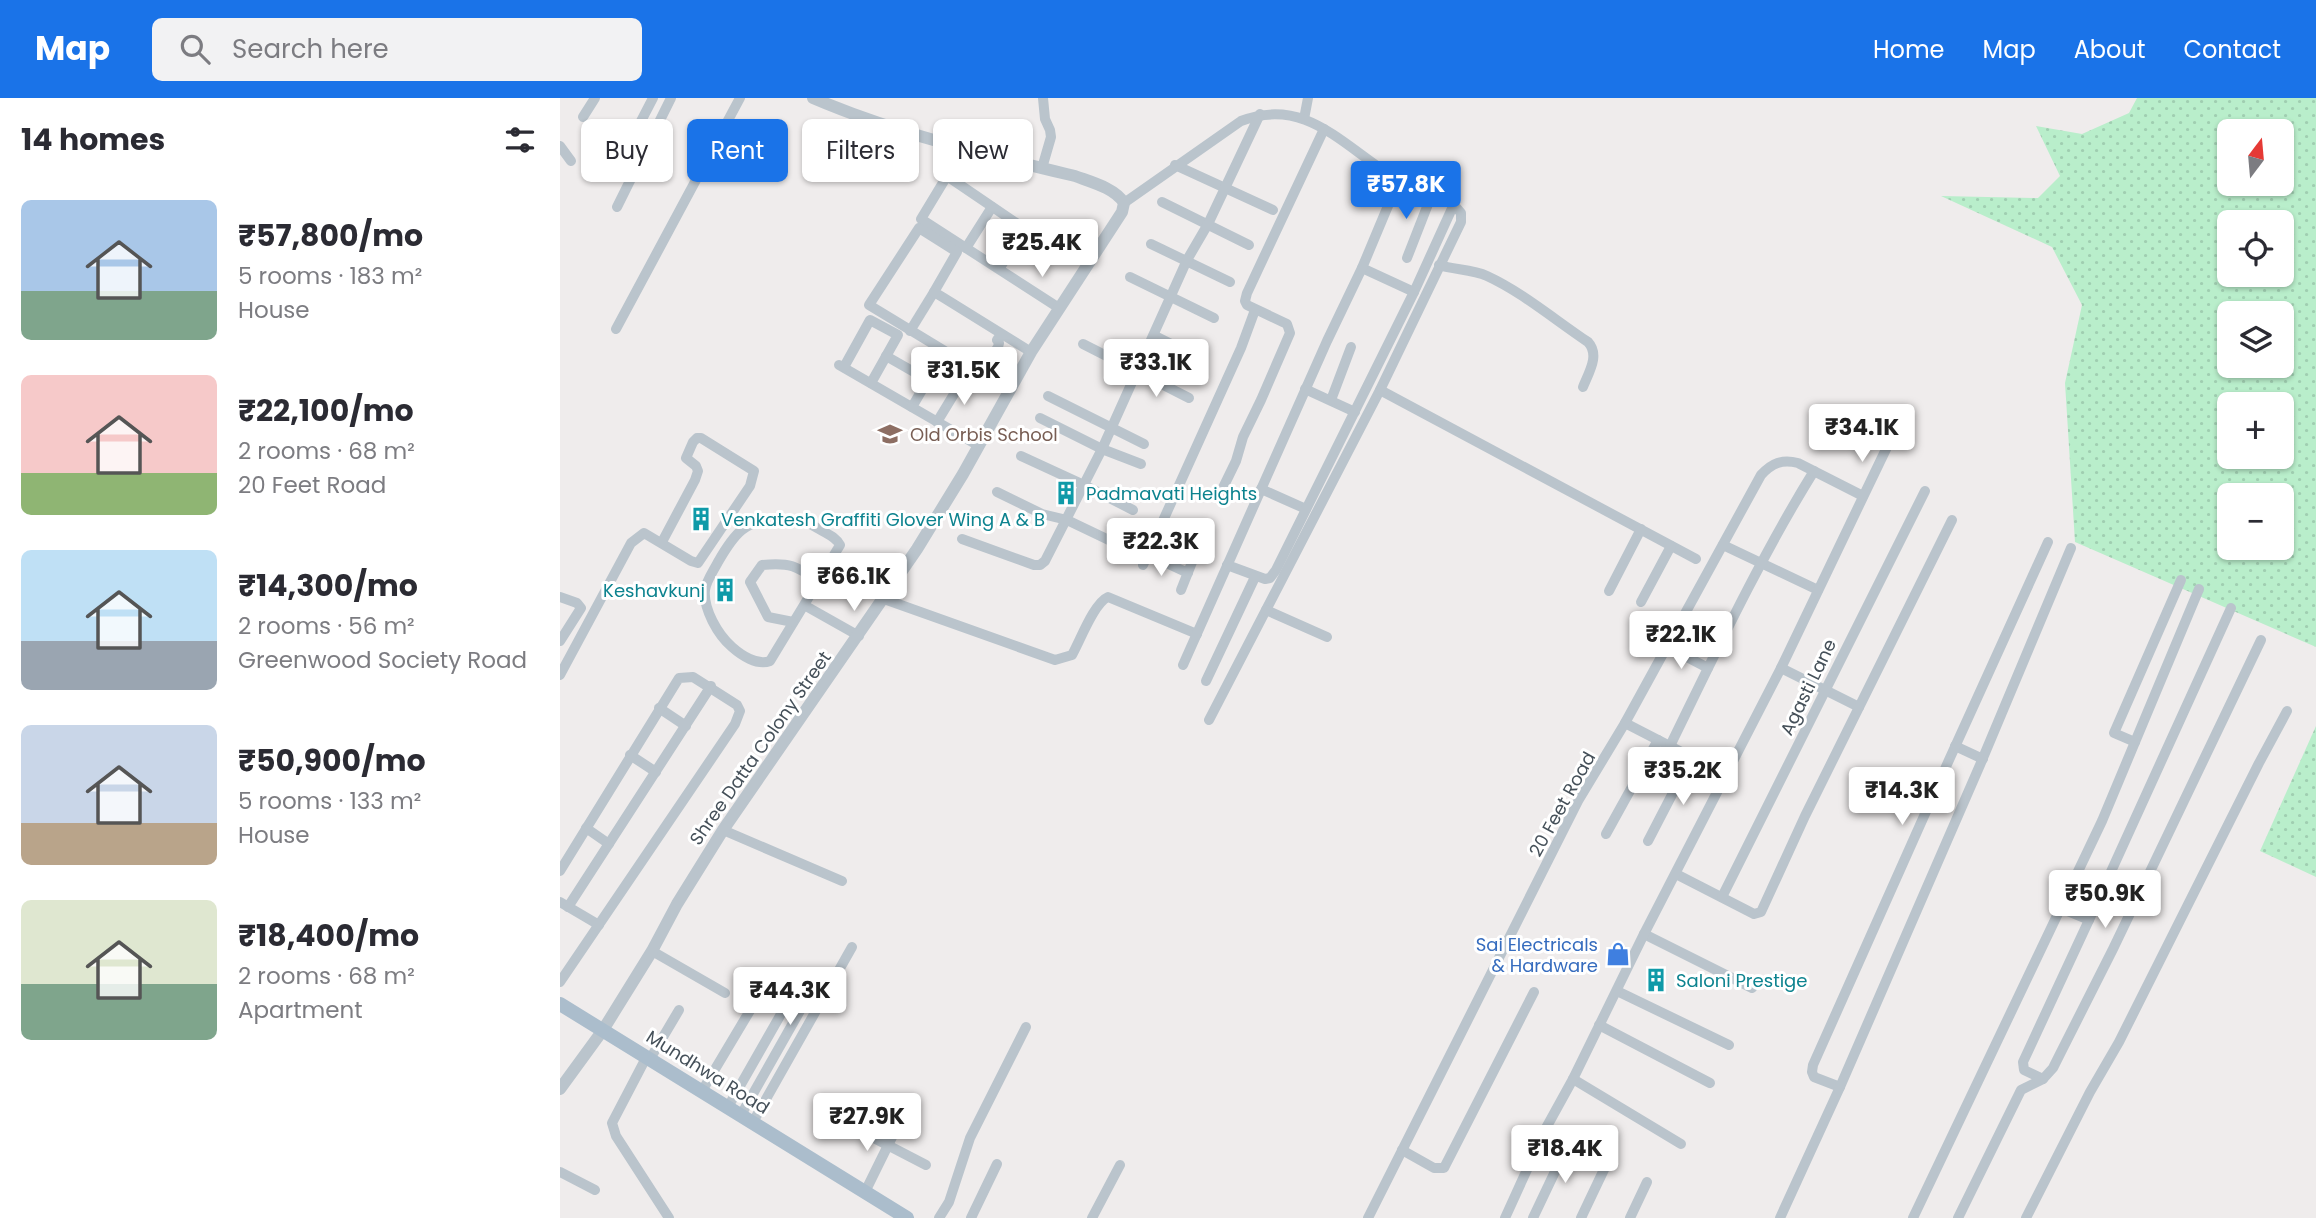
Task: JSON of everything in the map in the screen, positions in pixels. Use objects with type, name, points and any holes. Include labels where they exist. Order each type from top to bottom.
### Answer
[{"type":"main road","name":"Mundhwa Road","points":[[560,1004],[907,1218]]},
{"type":"street","points":[[583,117],[595,98]]},
{"type":"street","points":[[642,119],[653,98]]},
{"type":"street","points":[[617,207],[671,98]]},
{"type":"street","points":[[616,329],[740,98]]},
{"type":"street","points":[[813,98],[922,137],[1095,184],[1122,198],[1124,203],[1241,121],[1260,114],[1288,114],[1324,129],[1398,182],[1454,204],[1461,212],[1461,222],[1380,390],[1209,720]]},
{"type":"street","points":[[1042,98],[1051,137],[1042,168]]},
{"type":"street","points":[[1304,119],[1308,98]]},
{"type":"street","points":[[962,539],[1040,565],[1045,561],[1102,449],[1187,260],[1208,224],[1260,114]]},
{"type":"street","points":[[1219,496],[1290,333],[1287,324],[1247,305],[1247,293],[1324,129]]},
{"type":"street","points":[[560,146],[571,161]]},
{"type":"street","points":[[1175,166],[1273,210]]},
{"type":"street","points":[[999,270],[1025,229],[947,176],[921,219],[999,270],[1059,308]]},
{"type":"street","points":[[1183,665],[1398,182]]},
{"type":"street","points":[[1408,258],[1432,194]]},
{"type":"street","points":[[1162,202],[1249,244]]},
{"type":"street","name":"Shree Datta Colony Street","points":[[560,1089],[603,1030],[723,830],[884,599],[979,446],[1031,352],[1122,212],[1124,203]]},
{"type":"street","points":[[1227,565],[1255,577],[1265,579],[1273,575],[1414,292],[1454,204]]},
{"type":"street","points":[[966,248],[992,206]]},
{"type":"street","points":[[910,331],[957,253],[919,228],[869,305],[910,331],[981,373],[998,347],[997,340],[1001,334]]},
{"type":"street","points":[[1151,244],[1230,282]]},
{"type":"street","points":[[1439,265],[1483,274],[1500,282],[1588,342],[1594,350],[1594,356],[1583,387]]},
{"type":"street","points":[[1362,268],[1414,292]]},
{"type":"street","points":[[1130,278],[1214,318]]},
{"type":"street","points":[[934,292],[1031,352]]},
{"type":"street","points":[[1143,565],[1241,348],[1255,310]]},
{"type":"street","points":[[871,383],[898,335],[870,320],[841,366],[979,446]]},
{"type":"street","points":[[1155,336],[1193,355]]},
{"type":"street","points":[[1083,344],[1189,398]]},
{"type":"street","points":[[1331,400],[1351,347]]},
{"type":"street","points":[[886,356],[928,380]]},
{"type":"street","points":[[912,407],[939,361],[965,376],[937,422]]},
{"type":"street","points":[[1305,389],[1355,412]]},
{"type":"street","points":[[1380,390],[1696,559]]},
{"type":"street","points":[[1048,396],[1144,444]]},
{"type":"street","points":[[1040,418],[1102,449],[1140,464]]},
{"type":"street","points":[[560,675],[631,544],[644,533],[691,562],[698,563],[750,486],[754,471],[697,438],[686,458],[698,471],[695,481],[662,542]]},
{"type":"street","points":[[1505,1218],[1546,1128],[1781,668],[1888,445]]},
{"type":"street","points":[[1021,456],[1133,510]]},
{"type":"street","name":"20 Feet Road","points":[[1368,1218],[1578,802],[1668,647],[1761,475],[1781,461],[1789,461],[1863,496]]},
{"type":"street","points":[[1671,746],[1762,564],[1814,471]]},
{"type":"street","points":[[1261,489],[1306,509]]},
{"type":"street","name":"Agasti Lane","points":[[1722,898],[1925,491]]},
{"type":"street","points":[[997,492],[1042,514],[1067,520],[1113,542]]},
{"type":"street","points":[[762,519],[807,521],[837,540],[840,545],[804,605],[770,661],[765,663],[739,653],[723,640],[707,606],[705,589],[729,543],[751,523],[762,519]]},
{"type":"street","points":[[1676,874],[1754,914],[1761,912],[1805,816],[1952,520]]},
{"type":"street","points":[[1162,524],[1202,536],[1181,590]]},
{"type":"street","points":[[1609,591],[1641,529]]},
{"type":"street","points":[[1840,1087],[1814,1077],[1813,1065],[2048,542]]},
{"type":"street","points":[[1723,545],[1818,590]]},
{"type":"street","points":[[1641,602],[1671,546]]},
{"type":"street","points":[[1780,1218],[1983,759],[2071,548]]},
{"type":"street","points":[[1147,554],[1188,573]]},
{"type":"street","points":[[793,622],[768,617],[750,582],[762,565],[772,564],[798,567],[819,581]]},
{"type":"street","points":[[1206,681],[1255,577]]},
{"type":"street","points":[[2135,743],[2114,733],[2181,580]]},
{"type":"street","points":[[1913,1218],[2102,821],[2199,589]]},
{"type":"street","points":[[560,597],[577,603],[581,608],[560,641]]},
{"type":"street","points":[[884,599],[1055,660],[1072,656],[1097,608],[1103,599],[1108,597],[1197,634]]},
{"type":"street","points":[[804,605],[859,636]]},
{"type":"street","points":[[2043,1079],[2024,1070],[2024,1062],[2231,608]]},
{"type":"street","points":[[1266,610],[1327,637]]},
{"type":"street","points":[[1958,1218],[2021,1090],[2043,1079],[2053,1068],[2261,640]]},
{"type":"street","points":[[1668,647],[1708,668]]},
{"type":"street","points":[[1781,668],[1859,707]]},
{"type":"street","points":[[560,871],[679,678],[693,677],[737,705],[739,717],[560,982]]},
{"type":"street","points":[[599,925],[564,905],[609,844],[711,686]]},
{"type":"street","points":[[659,708],[685,726]]},
{"type":"street","points":[[2026,1218],[2090,1092],[2119,1042],[2287,711]]},
{"type":"street","points":[[1625,723],[1726,775]]},
{"type":"street","points":[[1606,834],[1658,740]]},
{"type":"street","points":[[1955,746],[1983,759]]},
{"type":"street","points":[[630,755],[656,772]]},
{"type":"street","points":[[1648,841],[1691,758]]},
{"type":"street","points":[[586,828],[609,844]]},
{"type":"street","points":[[723,830],[842,881]]},
{"type":"street","points":[[2060,908],[2089,920]]},
{"type":"street","points":[[1644,934],[1752,988]]},
{"type":"street","points":[[747,1119],[852,947]]},
{"type":"street","points":[[652,951],[725,993]]},
{"type":"street","points":[[702,1091],[767,982]]},
{"type":"street","points":[[728,1107],[797,986]]},
{"type":"street","points":[[1617,991],[1729,1045]]},
{"type":"street","points":[[1402,1150],[1434,1168],[1444,1168],[1534,992]]},
{"type":"street","points":[[747,1119],[810,993]]},
{"type":"street","points":[[669,1218],[616,1136],[612,1123],[679,1010]]},
{"type":"street","points":[[1599,1025],[1710,1083]]},
{"type":"street","points":[[939,1218],[954,1189],[970,1138],[1026,1027]]},
{"type":"street","points":[[1573,1079],[1681,1144]]},
{"type":"street","points":[[845,1123],[926,1165]]},
{"type":"street","points":[[865,1192],[897,1127]]},
{"type":"street","points":[[1533,1218],[1570,1140]]},
{"type":"street","points":[[1581,1218],[1609,1158]]},
{"type":"street","points":[[971,1218],[997,1164]]},
{"type":"street","points":[[1092,1218],[1120,1166]]},
{"type":"street","points":[[560,1171],[595,1190]]},
{"type":"street","points":[[1630,1218],[1647,1182]]},
{"type":"green space","points":[[2137,98],[2316,98],[2316,647],[2075,542],[2065,383],[2082,305],[2052,247],[1941,196],[2038,198],[2060,176],[2036,126],[2082,134],[2129,113]]},
{"type":"green space","points":[[2316,726],[2316,877],[2260,851]]},
{"type":"place","name":"Old Orbis School","points":[[890,434]]},
{"type":"place","name":"Padmavati Heights","points":[[1066,493]]},
{"type":"place","name":"Venkatesh Graffiti Glover Wing A & B","points":[[701,519]]},
{"type":"place","name":"Keshavkunj","points":[[725,590]]},
{"type":"place","name":"Sai Electricals & Hardware","points":[[1618,954]]},
{"type":"place","name":"Saloni Prestige","points":[[1656,980]]}]
